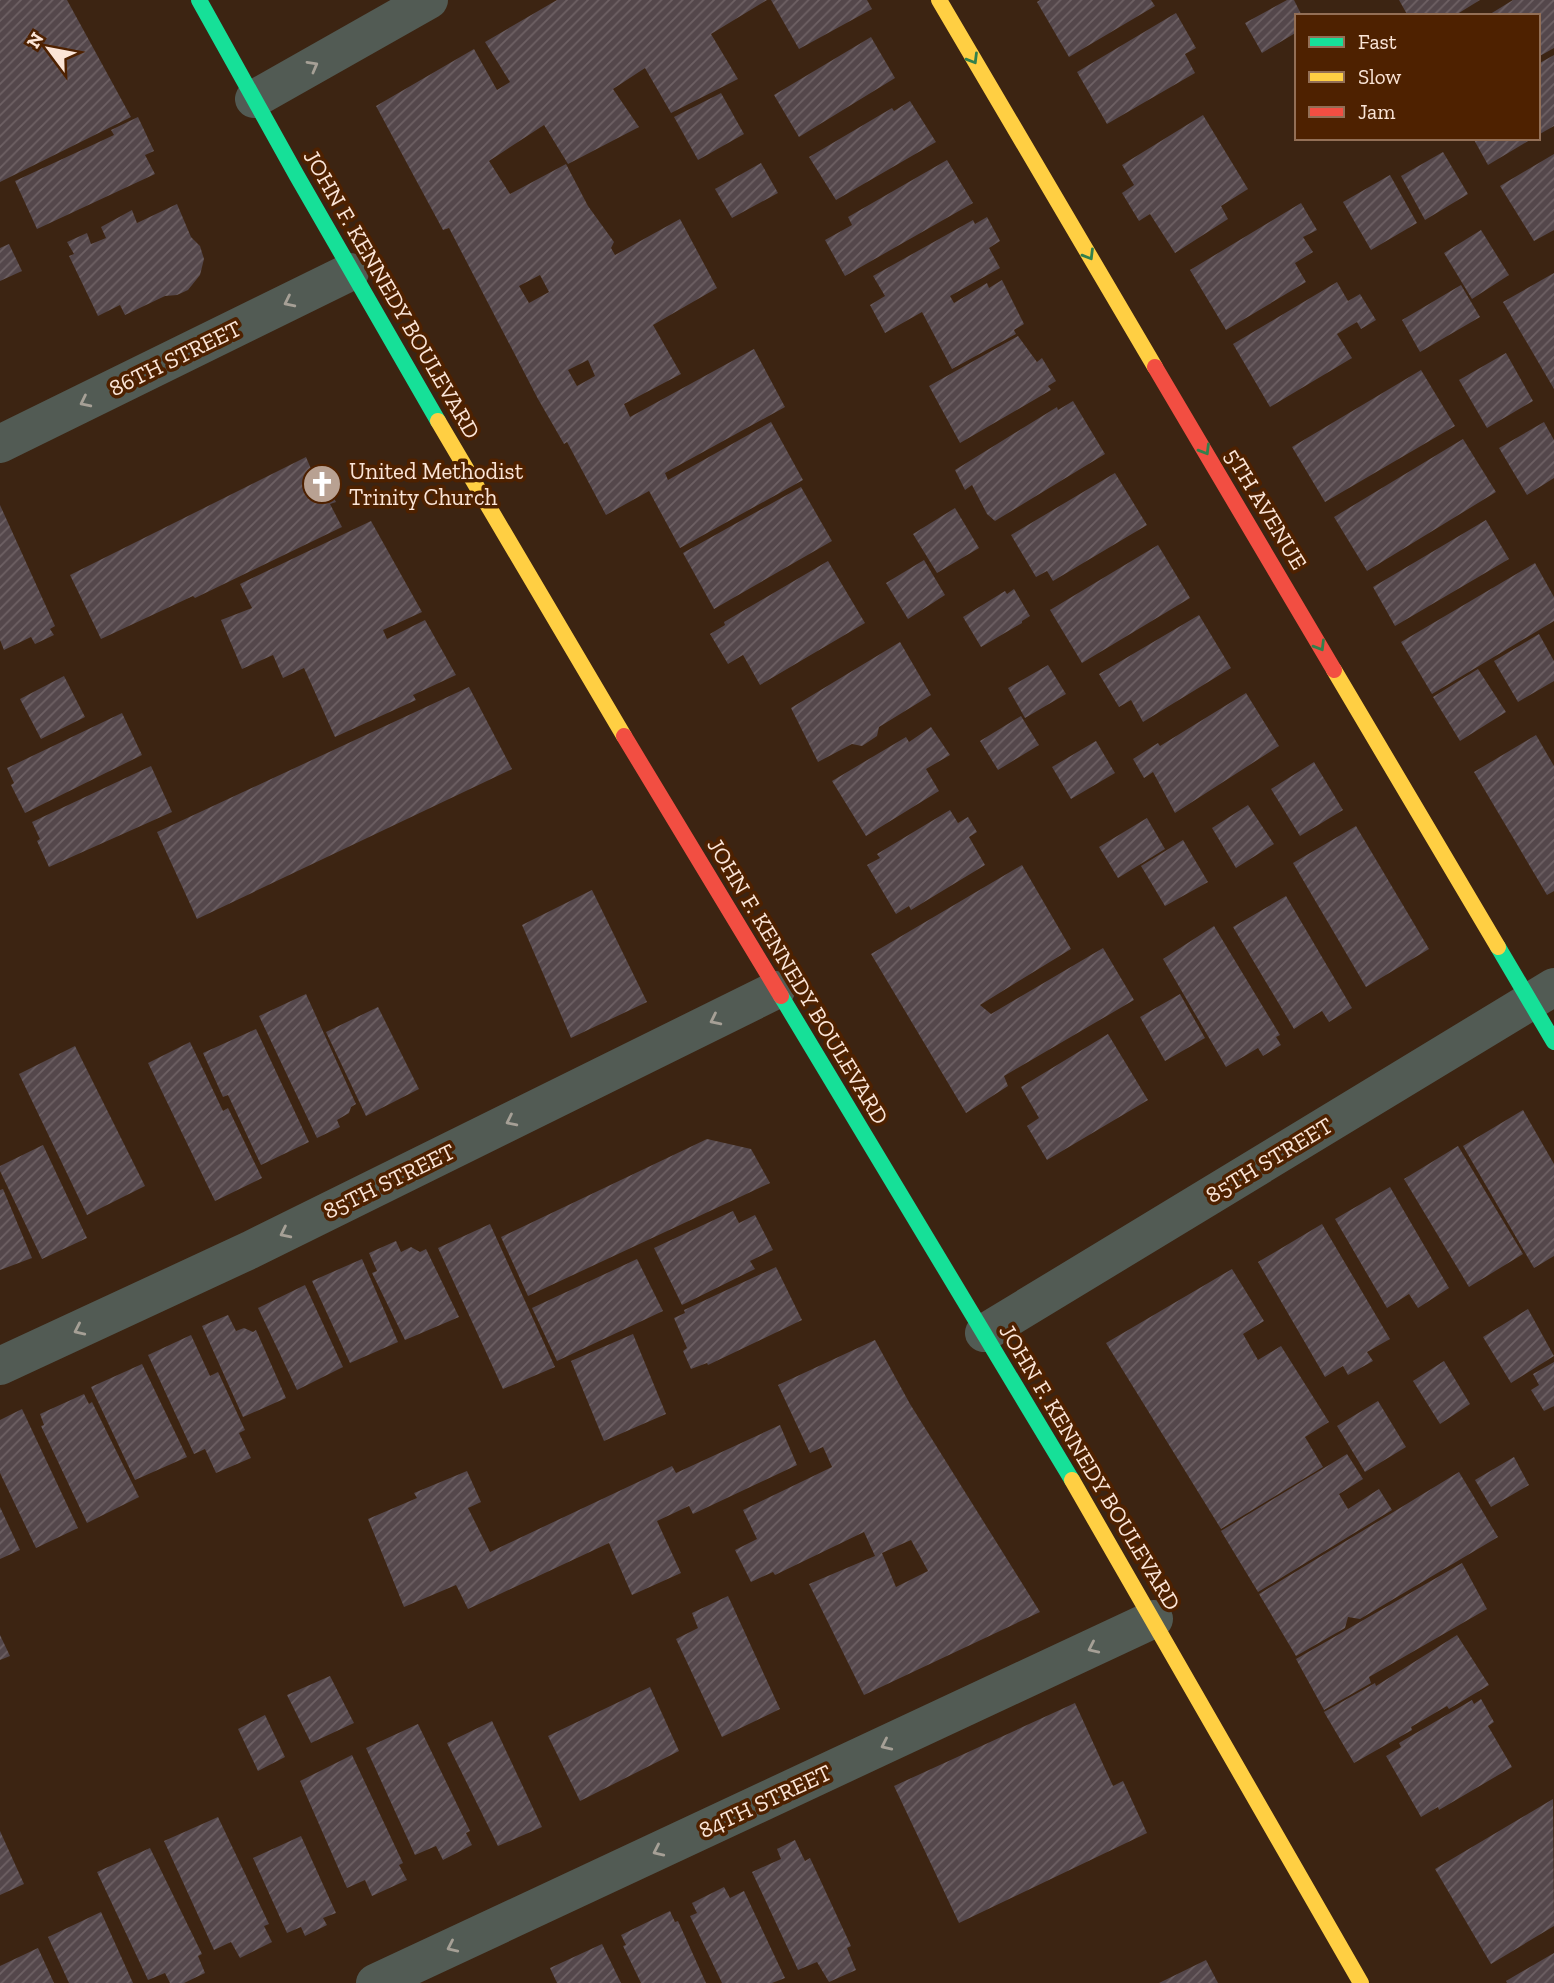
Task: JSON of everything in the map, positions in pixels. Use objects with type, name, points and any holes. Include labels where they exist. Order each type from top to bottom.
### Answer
[{"type":"main road","name":"JOHN F. KENNEDY BOULEVARD","points":[[199,0],[350,272],[776,990],[984,1332],[1154,1619],[1361,1983]]},
{"type":"main road","name":"5TH AVENUE","points":[[939,0],[1542,994],[1554,1042]]},
{"type":"street","points":[[254,99],[429,0]]},
{"type":"street","name":"86TH STREET","points":[[0,444],[350,272]]},
{"type":"street","name":"85TH STREET","points":[[0,1367],[250,1250],[776,990]]},
{"type":"street","name":"85TH STREET","points":[[984,1332],[1542,994]]},
{"type":"street","name":"84TH STREET","points":[[375,1983],[1154,1619]]},
{"type":"building","points":[[0,0],[67,0],[131,117],[0,182]]},
{"type":"building","points":[[557,0],[767,0],[711,34],[738,79],[671,113],[645,68],[613,89],[639,127],[568,164],[544,125],[489,161],[510,194],[566,164],[588,206],[614,242],[611,248],[615,255],[680,219],[717,288],[653,325],[681,374],[624,404],[630,417],[754,349],[785,407],[665,473],[668,480],[771,422],[803,480],[680,548],[649,491],[606,515],[567,442],[564,444],[538,399],[449,228],[443,230],[376,106],[474,49],[497,90],[510,82],[485,42]],"holes":[[[540,275],[549,292],[529,303],[519,286]],[[588,360],[595,376],[577,386],[568,370]]]},
{"type":"building","points":[[771,0],[867,0],[872,9],[799,49]]},
{"type":"building","points":[[1151,0],[1155,6],[1069,57],[1037,2]]},
{"type":"building","points":[[1287,0],[1294,0],[1301,14],[1295,14],[1295,33],[1262,53],[1245,23]]},
{"type":"building","points":[[1399,0],[1480,0],[1457,14],[1407,14]]},
{"type":"building","points":[[1513,0],[1554,0],[1554,48],[1540,56],[1540,14],[1490,14]]},
{"type":"building","points":[[1176,13],[1196,48],[1185,54],[1195,73],[1107,124],[1077,72]]},
{"type":"building","points":[[871,37],[895,78],[799,137],[774,95]]},
{"type":"building","points":[[1554,55],[1554,126],[1540,134],[1540,63]]},
{"type":"building","points":[[721,93],[744,134],[698,160],[674,117]]},
{"type":"building","points":[[910,101],[936,142],[836,200],[809,157],[892,108],[894,111]]},
{"type":"building","points":[[1203,115],[1248,189],[1221,206],[1228,219],[1175,253],[1150,214],[1139,221],[1122,193],[1134,185],[1122,165]]},
{"type":"building","points":[[138,117],[154,151],[145,155],[155,174],[37,229],[15,181],[114,135],[111,130]]},
{"type":"building","points":[[1474,140],[1530,140],[1488,165]]},
{"type":"building","points":[[1443,152],[1468,194],[1425,220],[1401,176]]},
{"type":"building","points":[[1554,154],[1554,230],[1534,241],[1500,186]]},
{"type":"building","points":[[947,160],[973,203],[845,276],[825,240],[852,225],[848,217]]},
{"type":"building","points":[[761,163],[778,193],[732,218],[715,189]]},
{"type":"building","points":[[1390,175],[1417,223],[1371,250],[1343,202]]},
{"type":"building","points":[[1301,203],[1317,230],[1303,237],[1313,252],[1295,263],[1306,282],[1226,330],[1190,270]]},
{"type":"building","points":[[177,204],[191,237],[200,246],[204,259],[200,275],[188,290],[177,295],[165,296],[125,315],[120,305],[98,316],[69,256],[74,254],[67,242],[87,233],[91,244],[106,238],[101,227],[132,210],[137,223]]},
{"type":"building","points":[[987,217],[1000,241],[989,248],[1000,268],[950,296],[954,303],[987,283],[989,288],[1002,280],[1024,324],[1014,330],[1016,334],[952,369],[922,312],[885,333],[870,305],[885,296],[873,276],[973,220],[975,224]]},
{"type":"building","points":[[1481,230],[1509,275],[1472,299],[1444,253]]},
{"type":"building","points":[[9,244],[22,271],[0,281],[0,248]]},
{"type":"building","points":[[1554,273],[1554,389],[1503,302]]},
{"type":"building","points":[[1337,282],[1348,301],[1360,294],[1376,320],[1361,329],[1357,322],[1337,334],[1352,358],[1270,407],[1233,344]]},
{"type":"building","points":[[1461,285],[1480,317],[1420,352],[1402,320]]},
{"type":"building","points":[[1018,336],[1037,362],[1042,358],[1056,381],[1048,386],[1051,390],[960,443],[929,386]]},
{"type":"building","points":[[1506,353],[1533,401],[1487,428],[1459,380]]},
{"type":"building","points":[[1421,370],[1455,426],[1325,502],[1292,447]]},
{"type":"building","points":[[1073,401],[1105,454],[995,521],[987,514],[972,485],[965,490],[955,470],[1057,407],[1058,410]]},
{"type":"building","points":[[1544,422],[1554,440],[1554,478],[1527,495],[1499,448]]},
{"type":"building","points":[[1463,439],[1496,492],[1367,571],[1334,517]]},
{"type":"building","points":[[306,457],[317,483],[324,480],[336,502],[330,504],[342,527],[195,598],[193,596],[101,639],[70,575]]},
{"type":"building","points":[[1115,473],[1147,525],[1053,581],[1047,571],[1036,577],[1011,535]]},
{"type":"building","points":[[801,487],[832,541],[714,609],[683,553]]},
{"type":"building","points":[[0,505],[55,626],[50,629],[54,635],[35,644],[31,637],[4,650],[0,640]]},
{"type":"building","points":[[955,508],[979,548],[937,573],[913,534]]},
{"type":"building","points":[[1486,520],[1509,559],[1395,626],[1373,587]]},
{"type":"building","points":[[371,521],[422,612],[383,630],[387,639],[425,620],[456,675],[413,695],[416,700],[335,737],[304,668],[283,678],[273,655],[242,669],[221,620],[252,608],[240,584]]},
{"type":"building","points":[[1158,545],[1190,598],[1082,663],[1050,610]]},
{"type":"building","points":[[924,560],[945,595],[908,619],[886,583]]},
{"type":"building","points":[[828,561],[865,623],[760,685],[743,655],[728,664],[710,634],[725,625],[724,622]]},
{"type":"building","points":[[1535,563],[1554,597],[1554,621],[1432,694],[1401,642]]},
{"type":"building","points":[[1014,589],[1030,616],[981,647],[963,617],[1005,591],[1007,594]]},
{"type":"building","points":[[1199,615],[1231,668],[1143,722],[1131,700],[1119,707],[1099,674]]},
{"type":"building","points":[[1539,634],[1554,661],[1554,681],[1518,702],[1494,661]]},
{"type":"building","points":[[900,642],[931,695],[879,727],[877,736],[862,746],[852,744],[818,762],[791,708]]},
{"type":"building","points":[[1048,665],[1066,694],[1025,718],[1008,688]]},
{"type":"building","points":[[1478,669],[1506,712],[1460,741],[1433,697]]},
{"type":"building","points":[[64,676],[85,717],[41,739],[20,699]]},
{"type":"building","points":[[469,687],[512,769],[197,919],[157,832]]},
{"type":"building","points":[[1246,693],[1279,746],[1175,813],[1153,772],[1144,778],[1133,759],[1158,743],[1160,746]]},
{"type":"building","points":[[122,713],[142,755],[25,813],[11,785],[14,783],[7,768]]},
{"type":"building","points":[[1021,716],[1039,745],[998,770],[980,741]]},
{"type":"building","points":[[931,727],[950,755],[926,769],[939,791],[866,836],[832,781],[906,737],[909,742]]},
{"type":"building","points":[[1536,735],[1554,766],[1554,891],[1547,895],[1474,772]]},
{"type":"building","points":[[1096,741],[1115,773],[1071,799],[1052,767]]},
{"type":"building","points":[[1314,762],[1343,810],[1300,836],[1271,789]]},
{"type":"building","points":[[151,766],[172,812],[49,867],[32,822]]},
{"type":"building","points":[[1248,805],[1274,844],[1236,868],[1212,828]]},
{"type":"building","points":[[950,810],[958,823],[968,817],[977,832],[969,837],[985,865],[911,910],[909,906],[896,914],[867,865],[880,858],[877,854]]},
{"type":"building","points":[[1147,818],[1165,849],[1118,878],[1099,847]]},
{"type":"building","points":[[1356,826],[1429,949],[1366,987],[1293,863]]},
{"type":"building","points":[[1183,840],[1208,882],[1165,906],[1141,866]]},
{"type":"building","points":[[1022,865],[1071,949],[980,1005],[991,1014],[1103,948],[1134,1000],[1004,1076],[1008,1086],[966,1113],[871,954]]},
{"type":"building","points":[[592,890],[647,1002],[571,1038],[522,925]]},
{"type":"building","points":[[1286,896],[1352,1008],[1329,1022],[1322,1011],[1294,1029],[1233,927]]},
{"type":"building","points":[[1214,926],[1280,1035],[1276,1037],[1281,1045],[1263,1056],[1258,1048],[1226,1067],[1163,959]]},
{"type":"building","points":[[306,994],[356,1104],[351,1107],[349,1113],[337,1120],[340,1127],[317,1138],[259,1016]]},
{"type":"building","points":[[1180,994],[1205,1038],[1165,1061],[1140,1017]]},
{"type":"building","points":[[378,1007],[419,1089],[366,1116],[326,1032]]},
{"type":"building","points":[[256,1029],[309,1142],[261,1165],[228,1095],[223,1097],[203,1053]]},
{"type":"building","points":[[1108,1034],[1148,1100],[1047,1160],[1027,1126],[1039,1118],[1021,1087]]},
{"type":"building","points":[[190,1042],[223,1111],[228,1108],[262,1178],[215,1201],[148,1063]]},
{"type":"building","points":[[75,1046],[145,1186],[87,1215],[19,1074]]},
{"type":"building","points":[[1523,1110],[1554,1164],[1554,1256],[1534,1268],[1463,1146]]},
{"type":"building","points":[[707,1139],[751,1149],[770,1183],[528,1296],[501,1237]]},
{"type":"building","points":[[43,1145],[87,1238],[42,1259],[0,1166]]},
{"type":"building","points":[[1458,1146],[1523,1254],[1469,1287],[1404,1179]]},
{"type":"building","points":[[1390,1187],[1449,1288],[1418,1308],[1409,1294],[1387,1308],[1335,1219]]},
{"type":"building","points":[[3,1189],[32,1258],[0,1270],[0,1190]]},
{"type":"building","points":[[733,1211],[739,1223],[755,1215],[773,1250],[750,1261],[755,1269],[682,1305],[654,1248]]},
{"type":"building","points":[[490,1224],[555,1367],[503,1389],[438,1248]]},
{"type":"building","points":[[1322,1224],[1390,1339],[1367,1352],[1373,1361],[1348,1375],[1343,1366],[1325,1377],[1258,1262]]},
{"type":"building","points":[[396,1241],[401,1252],[411,1247],[420,1252],[426,1249],[459,1317],[405,1340],[372,1273],[377,1271],[369,1253]]},
{"type":"building","points":[[362,1259],[398,1342],[350,1363],[312,1281]]},
{"type":"building","points":[[637,1259],[663,1311],[557,1361],[532,1308]]},
{"type":"building","points":[[776,1267],[802,1320],[708,1365],[707,1363],[691,1369],[683,1351],[687,1348],[674,1318],[685,1313],[684,1310]]},
{"type":"building","points":[[1232,1269],[1264,1321],[1243,1334],[1258,1360],[1281,1346],[1329,1422],[1305,1437],[1323,1467],[1221,1529],[1106,1343]]},
{"type":"building","points":[[305,1285],[343,1367],[297,1390],[258,1308]]},
{"type":"building","points":[[1528,1309],[1554,1356],[1511,1383],[1483,1337]]},
{"type":"building","points":[[228,1315],[236,1331],[244,1328],[253,1332],[256,1330],[286,1398],[243,1417],[202,1326]]},
{"type":"building","points":[[633,1334],[666,1414],[604,1441],[571,1361]]},
{"type":"building","points":[[191,1335],[210,1376],[218,1372],[245,1430],[239,1433],[251,1458],[216,1473],[205,1449],[194,1454],[148,1355]]},
{"type":"building","points":[[875,1340],[910,1404],[1040,1612],[864,1695],[809,1584],[875,1556],[864,1532],[775,1575],[773,1572],[751,1582],[735,1550],[757,1539],[743,1510],[832,1467],[823,1447],[810,1453],[778,1385]],"holes":[[[911,1540],[928,1571],[896,1587],[882,1553]]]},
{"type":"building","points":[[1444,1361],[1470,1404],[1440,1424],[1413,1381]]},
{"type":"building","points":[[1554,1362],[1554,1406],[1544,1411],[1531,1390],[1539,1385],[1533,1374]]},
{"type":"building","points":[[142,1364],[187,1457],[135,1480],[91,1387]]},
{"type":"building","points":[[84,1394],[89,1404],[92,1402],[139,1497],[87,1523],[41,1426],[44,1425],[40,1414]]},
{"type":"building","points":[[1378,1401],[1406,1447],[1365,1472],[1337,1426]]},
{"type":"building","points":[[22,1409],[78,1528],[36,1548],[0,1473],[0,1420]]},
{"type":"building","points":[[780,1425],[797,1465],[693,1514],[689,1506],[657,1521],[681,1573],[632,1595],[609,1543],[468,1609],[456,1585],[404,1607],[368,1519],[417,1498],[414,1493],[467,1471],[481,1502],[468,1508],[490,1552],[672,1466],[676,1473]]},
{"type":"building","points":[[1347,1454],[1363,1479],[1339,1494],[1348,1509],[1379,1489],[1392,1510],[1258,1592],[1221,1531]]},
{"type":"building","points":[[1514,1457],[1529,1485],[1491,1507],[1475,1480]]},
{"type":"building","points":[[1459,1472],[1498,1537],[1360,1619],[1348,1617],[1345,1628],[1296,1656],[1259,1594]]},
{"type":"building","points":[[0,1507],[20,1550],[0,1559]]},
{"type":"building","points":[[1462,1563],[1487,1609],[1369,1677],[1371,1683],[1324,1710],[1296,1659]]},
{"type":"building","points":[[728,1596],[780,1709],[722,1737],[676,1639],[698,1628],[692,1613]]},
{"type":"building","points":[[0,1635],[10,1656],[0,1660]]},
{"type":"building","points":[[1457,1635],[1489,1685],[1449,1709],[1447,1706],[1411,1727],[1412,1730],[1354,1763],[1324,1712],[1375,1683],[1376,1686]]},
{"type":"building","points":[[330,1676],[354,1723],[311,1743],[287,1695]]},
{"type":"building","points":[[650,1687],[679,1751],[580,1801],[548,1736]]},
{"type":"building","points":[[1481,1699],[1494,1722],[1488,1726],[1512,1767],[1439,1810],[1438,1807],[1421,1817],[1386,1756],[1401,1747],[1399,1743],[1472,1700],[1474,1704]]},
{"type":"building","points":[[1075,1703],[1113,1786],[1123,1781],[1147,1833],[959,1923],[894,1786]]},
{"type":"building","points":[[265,1715],[285,1757],[258,1771],[238,1729]]},
{"type":"building","points":[[492,1721],[542,1827],[498,1846],[447,1743]]},
{"type":"building","points":[[418,1724],[470,1831],[466,1833],[472,1845],[443,1860],[436,1846],[415,1855],[366,1748]]},
{"type":"building","points":[[352,1755],[403,1863],[399,1865],[407,1880],[372,1896],[365,1880],[347,1888],[300,1781]]},
{"type":"building","points":[[1553,1799],[1554,1926],[1491,1964],[1435,1869]]},
{"type":"building","points":[[218,1817],[269,1924],[264,1926],[272,1942],[240,1958],[231,1942],[214,1950],[164,1841]]},
{"type":"building","points":[[0,1831],[24,1884],[0,1895]]},
{"type":"building","points":[[301,1836],[336,1913],[323,1918],[327,1925],[305,1936],[301,1927],[287,1933],[253,1858]]},
{"type":"building","points":[[795,1840],[805,1861],[810,1858],[851,1946],[847,1948],[856,1970],[829,1982],[817,1962],[798,1970],[752,1872],[781,1859],[777,1849]]},
{"type":"building","points":[[150,1848],[202,1954],[198,1956],[205,1973],[184,1983],[170,1983],[165,1973],[148,1980],[97,1872]]},
{"type":"building","points":[[724,1887],[730,1898],[744,1891],[785,1978],[772,1983],[722,1983],[690,1916],[697,1913],[692,1903]]},
{"type":"building","points":[[670,1911],[675,1922],[678,1921],[706,1983],[641,1983],[623,1946],[626,1945],[621,1935]]},
{"type":"building","points":[[101,1912],[133,1983],[69,1983],[48,1937]]},
{"type":"building","points":[[602,1944],[621,1983],[557,1983],[550,1968]]},
{"type":"building","points":[[38,1948],[54,1983],[0,1983],[0,1966]]},
{"type":"building","points":[[1554,1953],[1554,1983],[1507,1983],[1506,1981]]},
{"type":"building","points":[[1206,1960],[1218,1983],[1159,1983]]},
{"type":"traffic: fast","points":[[199,0],[438,421]]},
{"type":"traffic: fast","points":[[1498,947],[1554,1042]]},
{"type":"traffic: fast","points":[[781,996],[1072,1480]]},
{"type":"traffic: slow","points":[[939,0],[1155,367]]},
{"type":"traffic: slow","points":[[438,421],[624,736]]},
{"type":"traffic: slow","points":[[1334,670],[1498,947]]},
{"type":"traffic: slow","points":[[1072,1480],[1361,1983]]},
{"type":"traffic: jam","points":[[1155,367],[1334,670]]},
{"type":"traffic: jam","points":[[624,736],[781,996]]},
{"type":"place","name":"United Methodist Trinity Church","points":[[322,484]]}]
